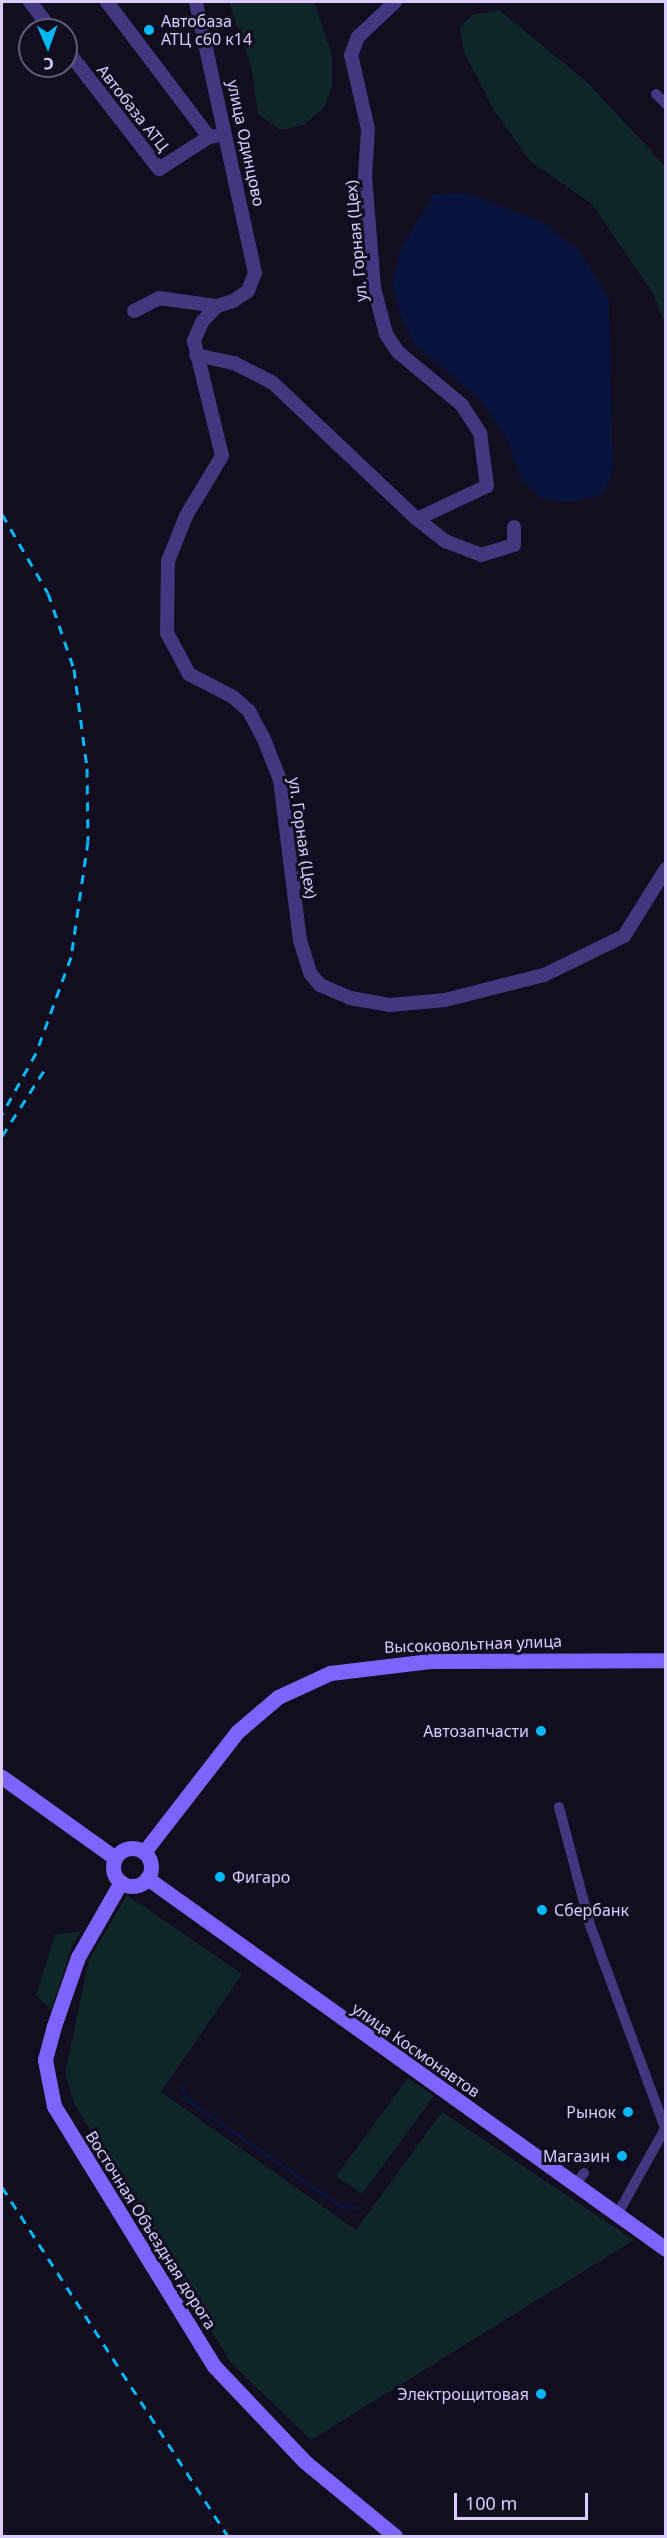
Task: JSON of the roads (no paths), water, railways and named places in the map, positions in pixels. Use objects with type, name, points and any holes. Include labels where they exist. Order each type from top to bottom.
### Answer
[{"type":"main road","name":"Высоковольтная улица","points":[[144,1852],[237,1732],[278,1697],[330,1673],[460,1659],[666,1660]]},
{"type":"main road","points":[[2,1777],[115,1858]]},
{"type":"main road","points":[[126,1848],[144,1852],[151,1864],[147,1878],[135,1886],[121,1882],[113,1871],[115,1858],[126,1848]]},
{"type":"main road","name":"улица Космонавтов","points":[[147,1878],[580,2179],[617,2215],[666,2249]]},
{"type":"main road","name":"Восточная Объездная дорога","points":[[121,1882],[78,1957],[54,2026],[45,2060],[54,2106],[214,2366],[304,2461],[394,2536]]},
{"type":"street","points":[[32,2],[43,18]]},
{"type":"street","points":[[106,2],[209,137]]},
{"type":"street","name":"улица Одинцово","points":[[196,2],[228,135],[255,273],[248,291]]},
{"type":"street","name":"ул. Горная (Цех)","points":[[395,2],[358,37],[351,55],[369,129],[366,186],[374,288],[386,334],[398,352],[462,405],[472,420],[489,474],[481,494],[417,519]]},
{"type":"street","name":"Автобаза АТЦ","points":[[78,64],[159,169],[209,137],[228,135]]},
{"type":"street","points":[[656,94],[666,104]]},
{"type":"street","name":"ул. Горная (Цех)","points":[[248,291],[217,306],[202,322],[194,341],[222,456],[186,516],[168,561],[167,633],[189,674],[233,697],[249,711],[263,737],[280,780],[300,940],[310,973],[320,985],[350,998],[414,1005],[544,975],[624,936],[666,869]]},
{"type":"street","points":[[134,311],[159,298],[217,306]]},
{"type":"street","points":[[196,355],[234,363],[273,383],[417,519],[445,541],[481,555],[514,545],[514,527]]},
{"type":"street","points":[[559,1807],[590,1925],[665,2128],[617,2215]]},
{"type":"water","points":[[465,193],[541,221],[580,251],[609,299],[613,472],[602,495],[568,502],[542,499],[522,481],[508,441],[480,400],[417,347],[402,320],[392,286],[400,250],[434,194]]},
{"type":"waterway","points":[[181,2085],[186,2099],[340,2206],[358,2208]]},
{"type":"railway","points":[[2,514],[48,593],[74,669],[87,768],[88,841],[71,957],[36,1053],[2,1114]]},
{"type":"railway","points":[[2,1136],[45,1069]]},
{"type":"railway","points":[[2,2187],[228,2536]]},
{"type":"place","name":"Автобаза АТЦ с60 к14","points":[[149,30]]},
{"type":"place","name":"Автозапчасти","points":[[541,1731]]},
{"type":"place","name":"Фигаро","points":[[220,1877]]},
{"type":"place","name":"Сбербанк","points":[[542,1910]]},
{"type":"place","name":"Рынок","points":[[628,2112]]},
{"type":"place","name":"Магазин","points":[[622,2156]]},
{"type":"place","name":"Электрощитовая","points":[[541,2394]]}]
